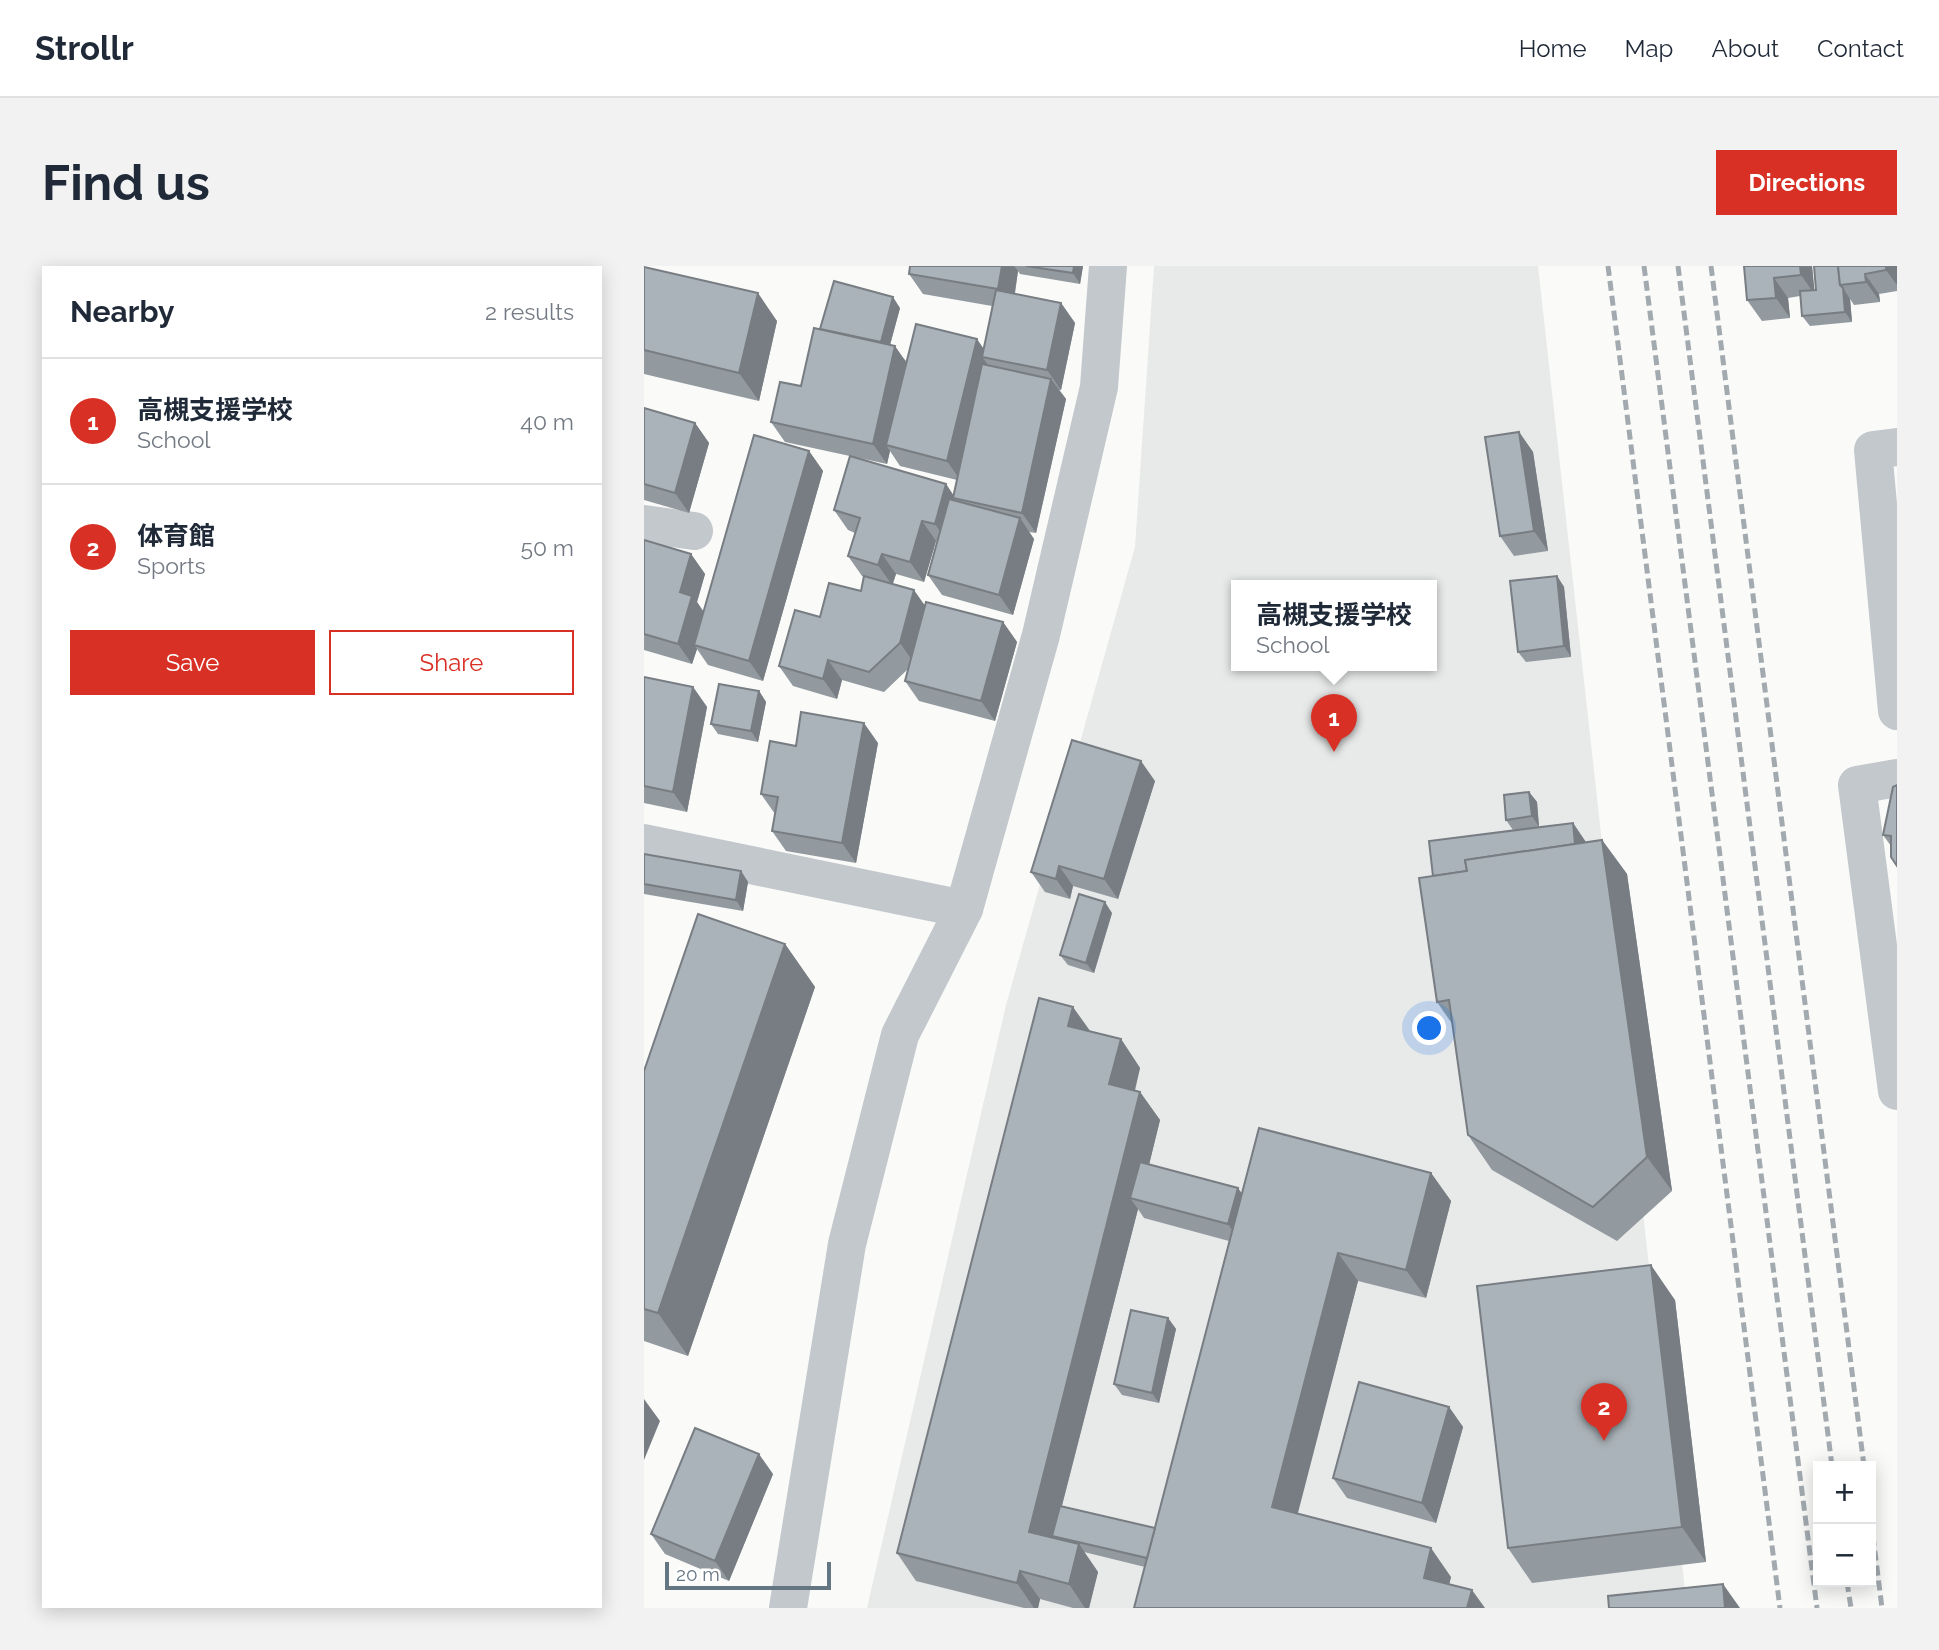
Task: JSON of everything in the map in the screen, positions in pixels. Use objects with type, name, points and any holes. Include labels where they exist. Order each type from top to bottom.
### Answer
[{"type":"street","points":[[788,1608],[846,1244],[901,1035],[964,909],[1041,635],[1099,387],[1108,266]]},
{"type":"street","points":[[1897,447],[1873,450],[1897,711]]},
{"type":"street","points":[[644,524],[694,531]]},
{"type":"street","points":[[1897,778],[1857,785],[1885,921],[1897,1091]]},
{"type":"street","points":[[644,843],[964,909]]},
{"type":"shaded area","points":[[1154,266],[1538,266],[1687,1608],[867,1608],[1006,1005],[1135,547]]},
{"type":"building","points":[[910,266],[1002,266],[998,289],[909,274]]},
{"type":"building","points":[[1026,266],[1074,266],[1073,273]]},
{"type":"building","points":[[1744,266],[1800,266],[1801,275],[1774,278],[1776,298],[1747,300]]},
{"type":"building","points":[[1814,266],[1838,266],[1845,312],[1802,316],[1800,291],[1816,290]]},
{"type":"building","points":[[1838,266],[1886,266],[1886,270],[1865,274],[1866,282],[1840,285]]},
{"type":"building","points":[[644,267],[758,293],[739,373],[644,350]]},
{"type":"building","points":[[834,281],[893,297],[881,342],[820,329]]},
{"type":"building","points":[[996,290],[1061,303],[1047,370],[982,357]]},
{"type":"building","points":[[916,324],[977,339],[947,461],[886,445]]},
{"type":"building","points":[[814,328],[895,346],[873,444],[771,422],[780,382],[801,386]]},
{"type":"building","points":[[982,364],[1051,379],[1022,513],[953,498]]},
{"type":"building","points":[[644,408],[695,423],[675,493],[644,484]]},
{"type":"building","points":[[1519,432],[1534,531],[1500,536],[1485,437]]},
{"type":"building","points":[[754,435],[809,451],[749,661],[694,645]]},
{"type":"building","points":[[850,456],[946,484],[935,524],[922,521],[910,562],[882,554],[878,565],[848,556],[860,518],[834,510]]},
{"type":"building","points":[[949,499],[1020,518],[999,595],[928,575]]},
{"type":"building","points":[[644,540],[691,554],[680,592],[692,596],[678,644],[644,634]]},
{"type":"building","points":[[864,576],[914,590],[900,643],[869,672],[828,660],[823,679],[779,666],[795,610],[820,617],[829,583],[861,591]]},
{"type":"building","points":[[1557,576],[1564,646],[1518,652],[1510,581]]},
{"type":"building","points":[[926,602],[1003,622],[981,701],[905,681]]},
{"type":"building","points":[[644,677],[693,687],[673,792],[644,786]]},
{"type":"building","points":[[719,684],[759,691],[751,731],[711,724]]},
{"type":"building","points":[[801,712],[864,723],[842,843],[772,831],[778,797],[761,794],[770,741],[796,746]]},
{"type":"building","points":[[1072,740],[1141,761],[1104,879],[1059,866],[1056,879],[1031,872]]},
{"type":"building","points":[[1897,785],[1897,866],[1891,857],[1891,836],[1883,835],[1893,787]]},
{"type":"building","points":[[1529,792],[1532,816],[1506,820],[1504,795]]},
{"type":"building","points":[[1573,823],[1575,844],[1465,860],[1467,871],[1433,876],[1429,841]]},
{"type":"building","points":[[1602,840],[1647,1157],[1593,1207],[1468,1135],[1449,1000],[1437,1002],[1419,878],[1467,871],[1465,860]]},
{"type":"building","points":[[644,854],[741,871],[736,900],[644,884]]},
{"type":"building","points":[[1079,894],[1105,902],[1086,963],[1060,955]]},
{"type":"building","points":[[698,914],[785,944],[658,1313],[644,1309],[644,1071]]},
{"type":"building","points":[[1039,998],[1073,1007],[1068,1026],[1121,1039],[1109,1084],[1140,1092],[1029,1532],[1079,1544],[1069,1584],[1020,1571],[1017,1583],[897,1553]]},
{"type":"building","points":[[1259,1128],[1431,1173],[1406,1270],[1338,1253],[1272,1507],[1431,1548],[1424,1578],[1472,1590],[1467,1608],[1134,1608]]},
{"type":"building","points":[[1140,1162],[1238,1188],[1228,1224],[1130,1198]]},
{"type":"building","points":[[1651,1265],[1682,1527],[1508,1548],[1477,1286]]},
{"type":"building","points":[[1131,1310],[1168,1318],[1152,1393],[1114,1384]]},
{"type":"building","points":[[1359,1382],[1449,1407],[1422,1503],[1333,1478]]},
{"type":"building","points":[[695,1428],[759,1454],[715,1561],[651,1534]]},
{"type":"building","points":[[1060,1506],[1155,1528],[1147,1558],[1052,1536]]},
{"type":"building","points":[[1723,1584],[1725,1608],[1609,1608],[1608,1596]]},
{"type":"railway","points":[[1608,266],[1780,1608]]},
{"type":"railway","points":[[1644,266],[1817,1608]]},
{"type":"railway","points":[[1678,266],[1831,1461]]},
{"type":"railway","points":[[1711,266],[1863,1461]]},
{"type":"railway","points":[[1871,1524],[1882,1608]]},
{"type":"railway","points":[[1848,1587],[1851,1608]]},
{"type":"place","name":"高槻支援学校","points":[[1334,752]]},
{"type":"place","name":"体育館","points":[[1604,1441]]}]
